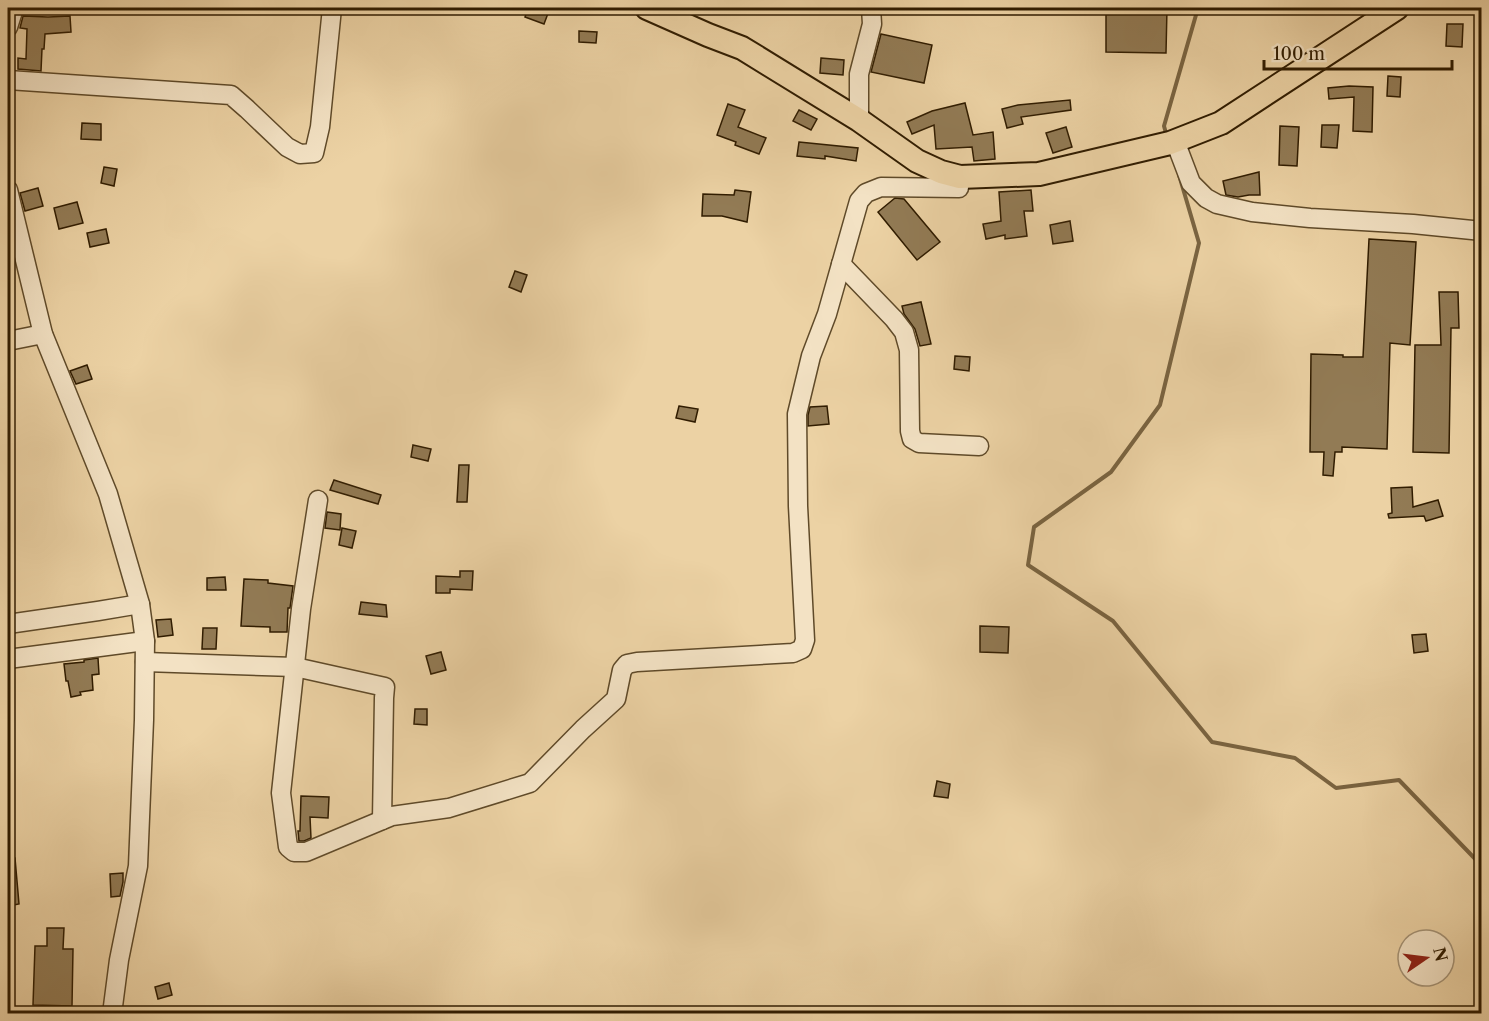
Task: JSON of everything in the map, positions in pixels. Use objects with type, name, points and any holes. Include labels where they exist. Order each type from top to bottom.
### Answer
[{"type":"main road","points":[[646,8],[742,48],[859,120],[917,161],[941,172],[960,177],[1039,174],[1173,142],[1221,123],[1397,8]]},
{"type":"street","points":[[8,27],[14,8]]},
{"type":"street","points":[[8,80],[231,95],[287,147],[300,154],[314,153],[320,127],[332,8]]},
{"type":"street","points":[[859,120],[859,74],[872,24],[872,8]]},
{"type":"street","points":[[1173,142],[1191,183],[1206,198],[1223,206],[1252,212],[1310,218],[1482,231]]},
{"type":"street","points":[[318,500],[301,609],[281,793],[288,847],[294,852],[306,852],[392,816],[449,808],[530,783],[616,699],[622,670],[627,664],[793,653],[802,649],[805,640],[798,506],[797,414],[811,356],[827,314],[859,201],[866,193],[881,187],[959,188]]},
{"type":"street","points":[[8,190],[43,334],[108,494],[140,604],[145,641],[138,866],[118,960],[112,1014]]},
{"type":"street","points":[[841,264],[904,332],[909,350],[912,439],[919,443],[979,446]]},
{"type":"street","points":[[8,341],[43,334]]},
{"type":"street","points":[[8,624],[140,604]]},
{"type":"street","points":[[8,659],[145,641]]},
{"type":"street","points":[[145,662],[295,667],[385,687],[382,820]]},
{"type":"building","points":[[528,8],[550,8],[544,24],[525,17]]},
{"type":"building","points":[[1106,8],[1167,8],[1166,53],[1106,52]]},
{"type":"building","points":[[23,16],[70,16],[71,32],[45,34],[41,71],[18,69],[18,58],[26,59],[27,29],[20,28]]},
{"type":"building","points":[[1447,24],[1463,24],[1462,47],[1446,46]]},
{"type":"building","points":[[579,31],[597,32],[596,43],[579,42]]},
{"type":"building","points":[[881,34],[932,45],[924,83],[871,72]]},
{"type":"building","points":[[821,58],[844,60],[843,75],[820,73]]},
{"type":"building","points":[[1388,76],[1401,77],[1400,97],[1387,96]]},
{"type":"building","points":[[1373,87],[1372,132],[1353,131],[1354,97],[1329,99],[1328,88]]},
{"type":"building","points":[[1070,100],[1071,110],[1021,117],[1023,124],[1007,128],[1002,109],[1018,105]]},
{"type":"building","points":[[965,103],[973,135],[993,132],[995,159],[974,161],[972,147],[936,149],[934,125],[912,134],[907,122],[932,111]]},
{"type":"building","points":[[728,104],[745,110],[738,127],[766,138],[759,154],[717,135]]},
{"type":"building","points":[[799,110],[817,119],[811,130],[793,121]]},
{"type":"building","points":[[82,123],[101,124],[101,140],[81,139]]},
{"type":"building","points":[[1322,125],[1339,125],[1337,148],[1321,147]]},
{"type":"building","points":[[1280,126],[1299,127],[1297,166],[1279,165]]},
{"type":"building","points":[[1066,127],[1072,147],[1053,153],[1046,133]]},
{"type":"building","points":[[799,142],[858,148],[856,161],[825,156],[825,159],[797,156]]},
{"type":"building","points":[[104,167],[117,169],[114,186],[101,183]]},
{"type":"building","points":[[1259,172],[1260,195],[1238,197],[1226,195],[1223,181]]},
{"type":"building","points":[[38,188],[43,206],[25,211],[20,193]]},
{"type":"building","points":[[735,190],[751,192],[747,222],[722,216],[702,216],[703,194],[734,195]]},
{"type":"building","points":[[1031,190],[1033,211],[1024,211],[1027,236],[1005,239],[1005,235],[986,239],[983,224],[1001,221],[999,192]]},
{"type":"building","points":[[895,198],[904,199],[940,242],[917,260],[878,212]]},
{"type":"building","points":[[77,202],[83,223],[59,229],[54,208]]},
{"type":"building","points":[[1070,221],[1073,241],[1053,244],[1050,225]]},
{"type":"building","points":[[106,229],[109,243],[90,247],[87,233]]},
{"type":"building","points":[[1369,239],[1416,242],[1410,345],[1390,343],[1387,449],[1342,447],[1342,452],[1335,452],[1333,476],[1323,475],[1324,452],[1310,452],[1311,354],[1363,357]]},
{"type":"building","points":[[515,271],[527,275],[521,292],[509,287]]},
{"type":"building","points":[[1439,292],[1458,292],[1459,328],[1451,328],[1449,453],[1413,452],[1415,345],[1441,345]]},
{"type":"building","points":[[921,302],[931,344],[920,346],[915,329],[904,314],[902,306]]},
{"type":"building","points":[[955,356],[970,357],[969,371],[954,369]]},
{"type":"building","points":[[87,365],[92,379],[76,384],[70,371]]},
{"type":"building","points":[[679,406],[698,409],[695,422],[676,418]]},
{"type":"building","points":[[827,406],[829,424],[808,426],[810,407]]},
{"type":"building","points":[[413,445],[431,449],[428,461],[411,457]]},
{"type":"building","points":[[459,465],[469,465],[467,502],[457,502]]},
{"type":"building","points":[[334,480],[381,495],[378,504],[330,490]]},
{"type":"building","points":[[1412,487],[1413,507],[1438,500],[1443,516],[1426,521],[1424,516],[1389,518],[1388,514],[1392,513],[1391,488]]},
{"type":"building","points":[[327,512],[341,514],[340,530],[325,528]]},
{"type":"building","points":[[342,528],[356,531],[352,548],[339,545]]},
{"type":"building","points":[[460,571],[473,571],[472,590],[450,589],[450,593],[436,593],[436,576],[460,577]]},
{"type":"building","points":[[225,577],[226,590],[207,590],[207,578]]},
{"type":"building","points":[[244,579],[268,580],[268,583],[293,586],[290,608],[288,608],[287,632],[270,632],[270,627],[241,626]]},
{"type":"building","points":[[361,602],[386,605],[387,617],[359,614]]},
{"type":"building","points":[[171,619],[173,635],[158,637],[156,620]]},
{"type":"building","points":[[980,626],[1009,627],[1008,653],[980,652]]},
{"type":"building","points":[[203,628],[217,628],[216,649],[202,649]]},
{"type":"building","points":[[1426,634],[1428,651],[1414,653],[1412,635]]},
{"type":"building","points":[[441,652],[446,670],[431,674],[426,656]]},
{"type":"building","points":[[98,658],[99,674],[92,675],[93,690],[80,692],[81,695],[71,697],[64,664]]},
{"type":"building","points":[[415,709],[427,709],[427,725],[414,724]]},
{"type":"building","points":[[937,781],[950,784],[948,798],[934,796]]},
{"type":"building","points":[[301,796],[329,797],[328,818],[310,817],[311,838],[304,841],[299,841],[298,831],[300,831]]},
{"type":"building","points":[[15,858],[19,904],[8,906],[8,859]]},
{"type":"building","points":[[123,873],[120,896],[111,897],[110,874]]},
{"type":"building","points":[[47,928],[64,928],[63,949],[73,949],[72,1006],[33,1005],[35,946],[47,946]]},
{"type":"building","points":[[169,983],[172,995],[158,999],[155,987]]},
{"type":"waterway","points":[[1167,137],[1164,126],[1198,8]]},
{"type":"waterway","points":[[1179,175],[1199,243],[1160,405],[1111,472],[1034,527],[1028,565],[1113,621],[1212,742],[1295,758],[1336,788],[1399,780],[1482,866]]}]
